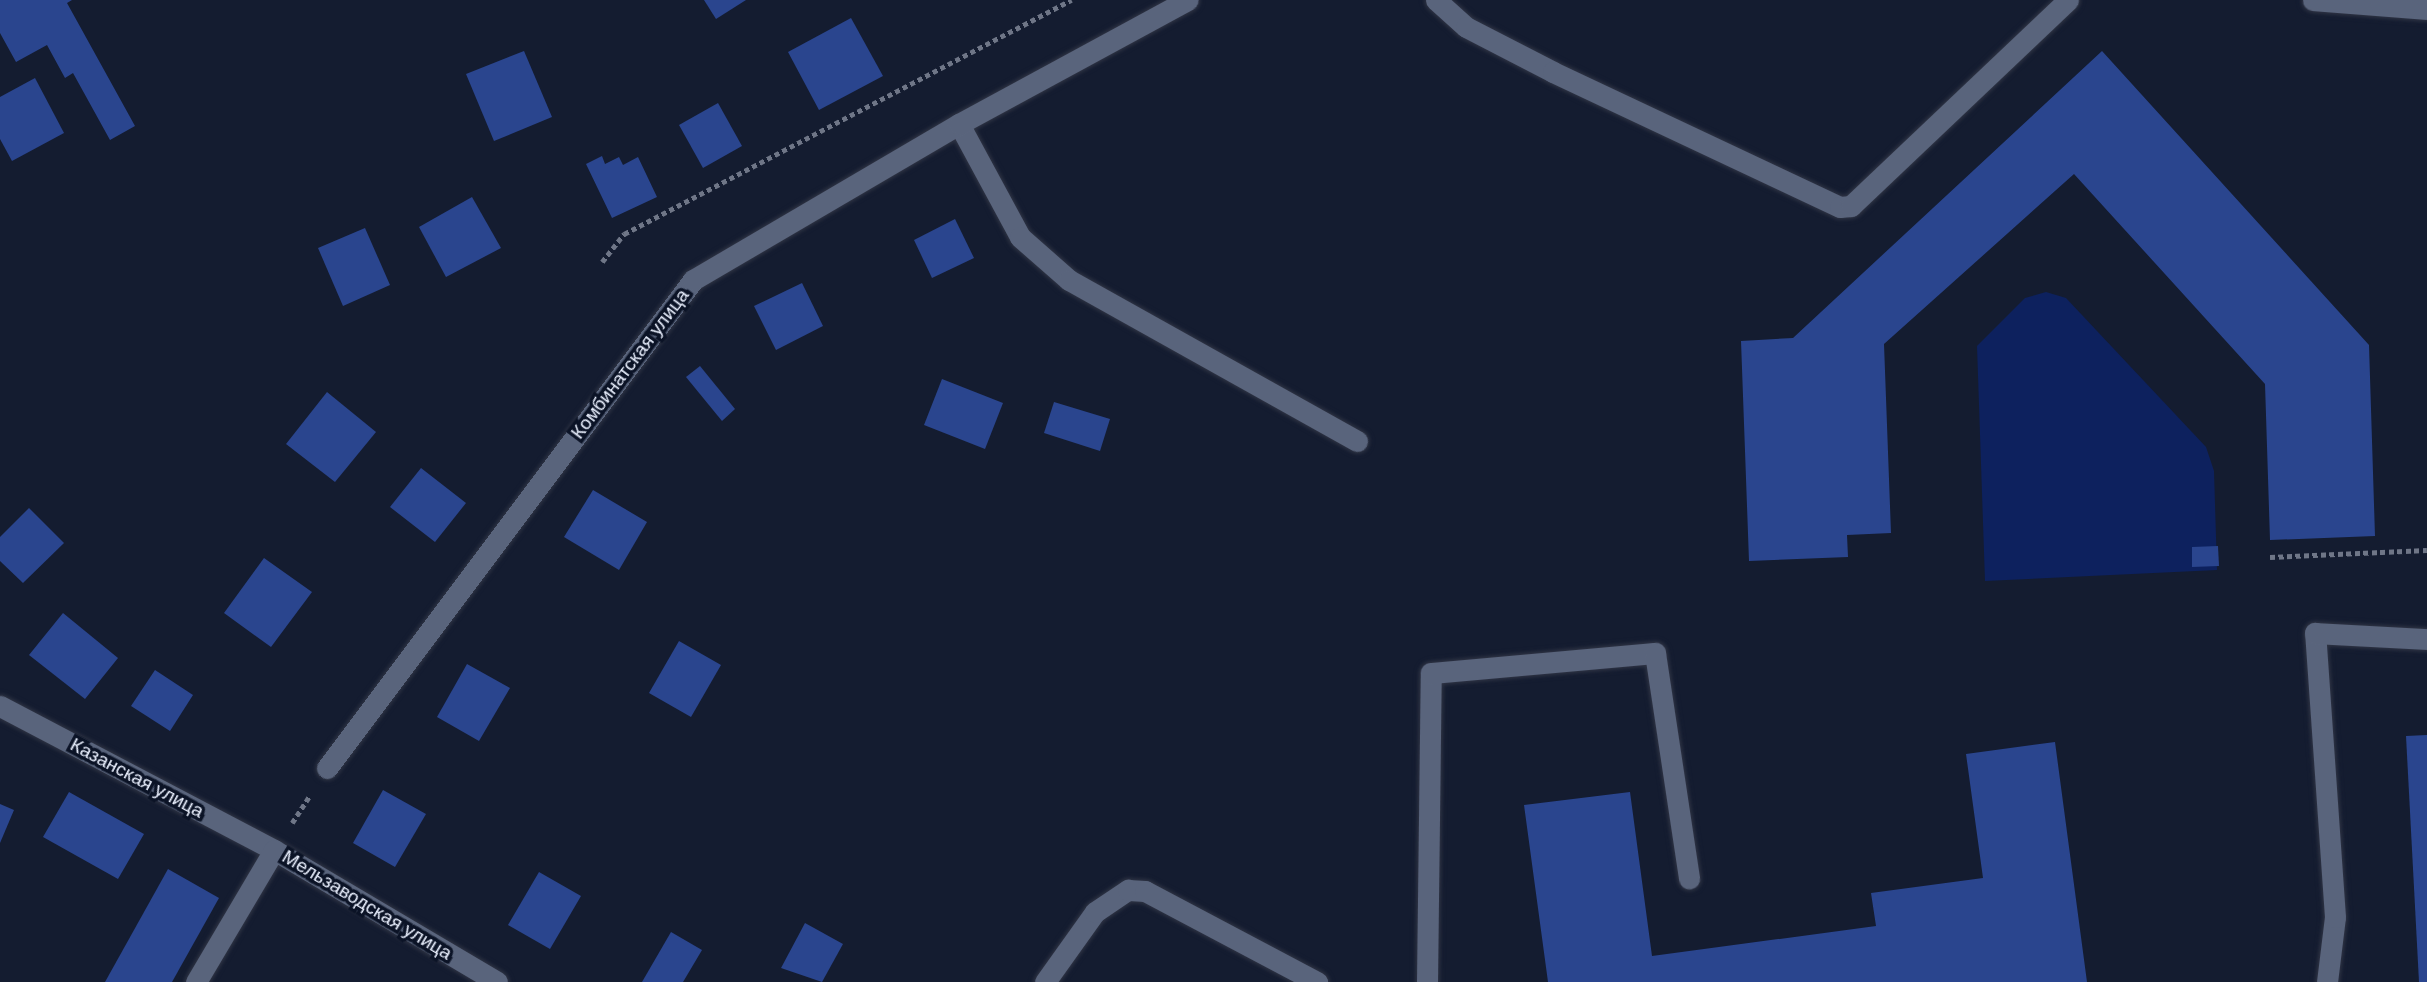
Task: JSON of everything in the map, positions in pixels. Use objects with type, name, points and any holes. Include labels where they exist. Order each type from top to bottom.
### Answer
[{"type":"street","points":[[1436,0],[1466,27],[1840,207],[1851,206],[2068,0]]},
{"type":"street","points":[[2313,0],[2427,9]]},
{"type":"street","name":"Комбинатская улица","points":[[327,768],[693,280],[959,124],[1175,2]]},
{"type":"street","points":[[959,124],[1020,237],[1069,280],[1357,441]]},
{"type":"street","points":[[2327,982],[2335,917],[2315,633],[2427,639]]},
{"type":"street","points":[[1427,982],[1431,673],[1655,653],[1689,878]]},
{"type":"street","name":"Казанская улица","points":[[0,706],[274,850]]},
{"type":"street","points":[[196,982],[274,850]]},
{"type":"street","name":"Мельзаводская улица","points":[[274,850],[463,974],[496,982]]},
{"type":"street","points":[[1045,982],[1095,912],[1128,890],[1145,891],[1317,982]]},
{"type":"path","points":[[602,262],[624,234],[1071,0]]},
{"type":"path","points":[[2270,557],[2427,550]]},
{"type":"path","points":[[274,850],[327,768]]},
{"type":"shaded area","points":[[2046,292],[2066,298],[2206,447],[2214,471],[2217,570],[1985,581],[1977,346],[2025,298]]},
{"type":"building","points":[[0,0],[72,0],[67,3],[135,126],[110,140],[73,73],[65,78],[47,45],[16,62],[0,33]]},
{"type":"building","points":[[704,0],[746,0],[716,19]]},
{"type":"building","points":[[851,18],[883,76],[819,110],[788,52]]},
{"type":"building","points":[[524,51],[552,117],[494,141],[466,74]]},
{"type":"building","points":[[2102,51],[2369,345],[2375,536],[2270,540],[2265,384],[2074,174],[1884,344],[1891,533],[1847,535],[1848,557],[1749,561],[1741,341],[1793,338]]},
{"type":"building","points":[[35,78],[64,133],[12,161],[0,139],[0,97]]},
{"type":"building","points":[[718,103],[742,146],[703,168],[679,125]]},
{"type":"building","points":[[602,156],[605,164],[619,157],[623,165],[638,157],[657,197],[612,218],[586,164]]},
{"type":"building","points":[[472,197],[501,248],[446,277],[419,227]]},
{"type":"building","points":[[955,219],[974,258],[932,278],[914,240]]},
{"type":"building","points":[[365,228],[390,285],[343,306],[318,248]]},
{"type":"building","points":[[802,283],[823,326],[776,350],[754,306]]},
{"type":"building","points":[[700,366],[735,409],[722,421],[686,377]]},
{"type":"building","points":[[942,379],[1003,403],[985,449],[924,425]]},
{"type":"building","points":[[327,392],[376,432],[335,482],[286,444]]},
{"type":"building","points":[[1054,402],[1110,419],[1100,451],[1044,433]]},
{"type":"building","points":[[421,468],[466,503],[435,542],[390,507]]},
{"type":"building","points":[[593,490],[647,522],[619,570],[564,537]]},
{"type":"building","points":[[29,508],[64,543],[23,583],[0,561],[0,537]]},
{"type":"building","points":[[2218,546],[2219,566],[2192,567],[2192,547]]},
{"type":"building","points":[[264,558],[312,592],[271,647],[224,613]]},
{"type":"building","points":[[63,613],[118,658],[85,699],[29,655]]},
{"type":"building","points":[[679,641],[721,665],[691,717],[649,693]]},
{"type":"building","points":[[467,664],[510,688],[479,741],[437,717]]},
{"type":"building","points":[[155,670],[193,695],[170,731],[131,706]]},
{"type":"building","points":[[2427,735],[2427,982],[2419,982],[2406,736]]},
{"type":"building","points":[[2055,742],[2087,982],[1548,982],[1524,805],[1630,792],[1652,956],[1876,926],[1871,893],[1983,878],[1966,754]]},
{"type":"building","points":[[383,790],[426,814],[395,867],[353,843]]},
{"type":"building","points":[[69,792],[144,834],[118,879],[43,837]]},
{"type":"building","points":[[0,804],[14,810],[0,843]]},
{"type":"building","points":[[168,869],[219,898],[172,982],[105,982]]},
{"type":"building","points":[[539,872],[581,896],[550,949],[508,925]]},
{"type":"building","points":[[805,923],[843,944],[822,982],[781,968]]},
{"type":"building","points":[[671,932],[702,950],[683,982],[642,982]]}]
